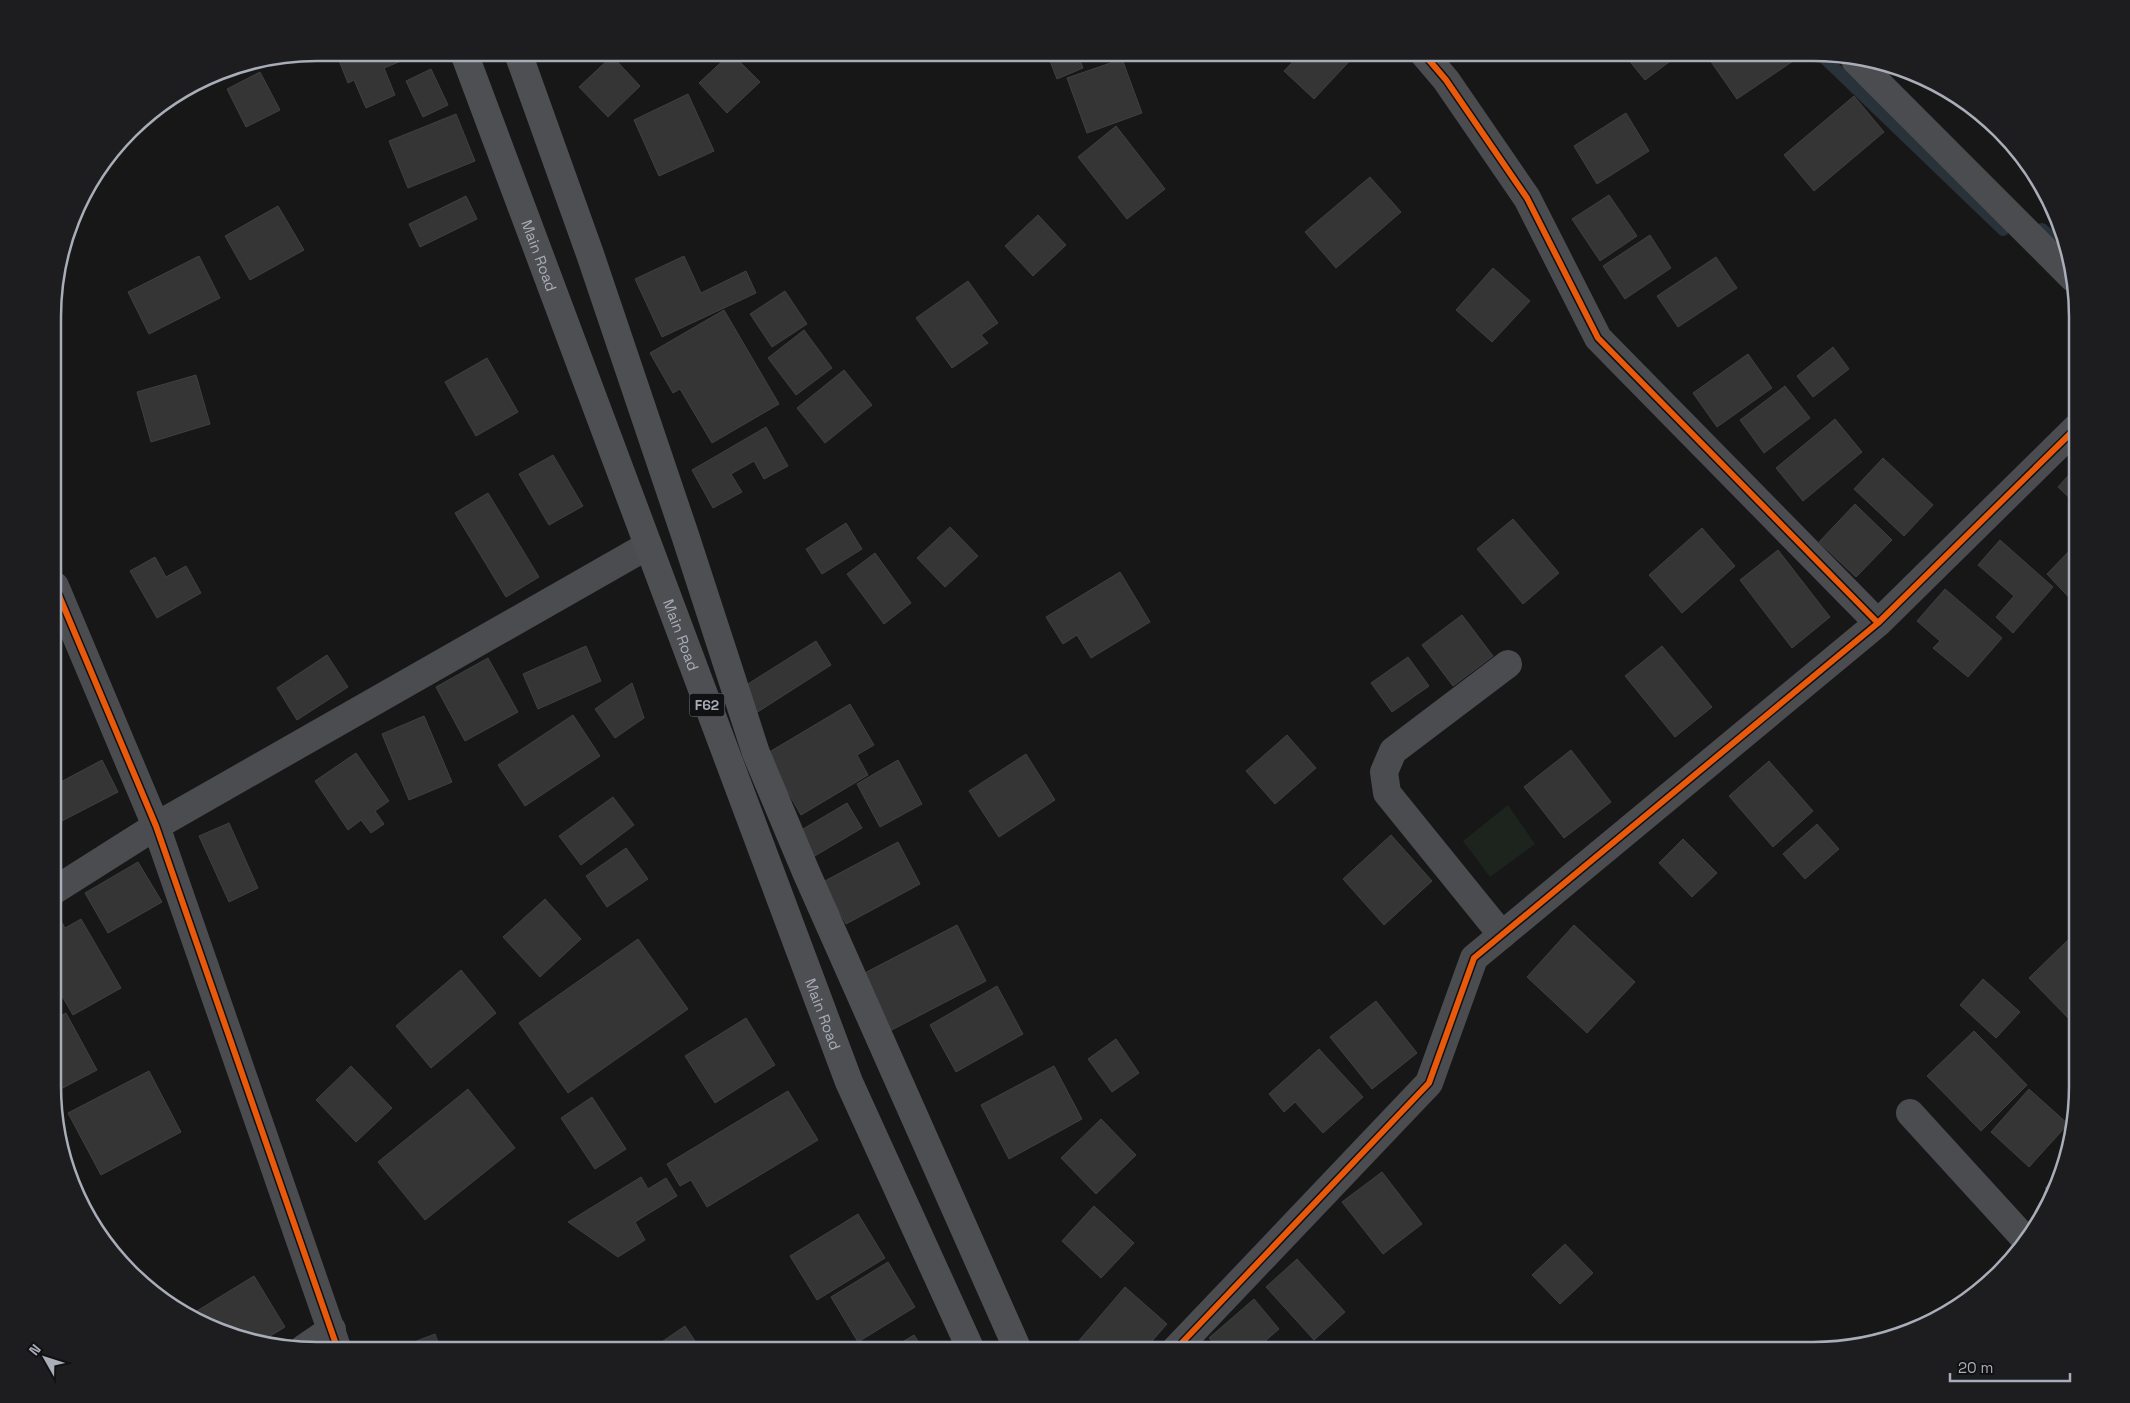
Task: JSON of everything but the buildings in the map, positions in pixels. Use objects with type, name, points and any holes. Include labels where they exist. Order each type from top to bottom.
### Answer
[{"type":"main road","name":"Main Road","points":[[467,61],[647,546],[849,1082],[967,1342]]},
{"type":"main road","name":"F62","points":[[521,61],[597,273],[686,535],[756,752],[806,872],[1014,1342]]},
{"type":"street","points":[[1430,61],[1446,80],[1527,198],[1598,338],[1878,623]]},
{"type":"street","points":[[1861,66],[2064,269]]},
{"type":"street","points":[[1183,1342],[1428,1083],[1474,958],[1878,623],[2069,436]]},
{"type":"street","points":[[61,886],[156,826],[647,546]]},
{"type":"street","points":[[61,600],[156,826],[335,1340]]},
{"type":"street","points":[[1502,935],[1387,793],[1384,772],[1393,751],[1508,664]]},
{"type":"street","points":[[1910,1113],[2021,1235]]},
{"type":"shaded area","points":[[1508,805],[1535,844],[1490,877],[1463,841]]},
{"type":"waterway","points":[[1828,62],[2003,230]]},
{"type":"waterway","points":[[2042,229],[2057,243]]},
{"type":"cycle path","points":[[1430,61],[1446,80],[1527,198],[1598,338],[1878,623]]},
{"type":"cycle path","points":[[1183,1342],[1429,1083],[1474,958],[1878,623],[2069,435]]},
{"type":"cycle path","points":[[61,600],[156,826],[335,1342]]}]
